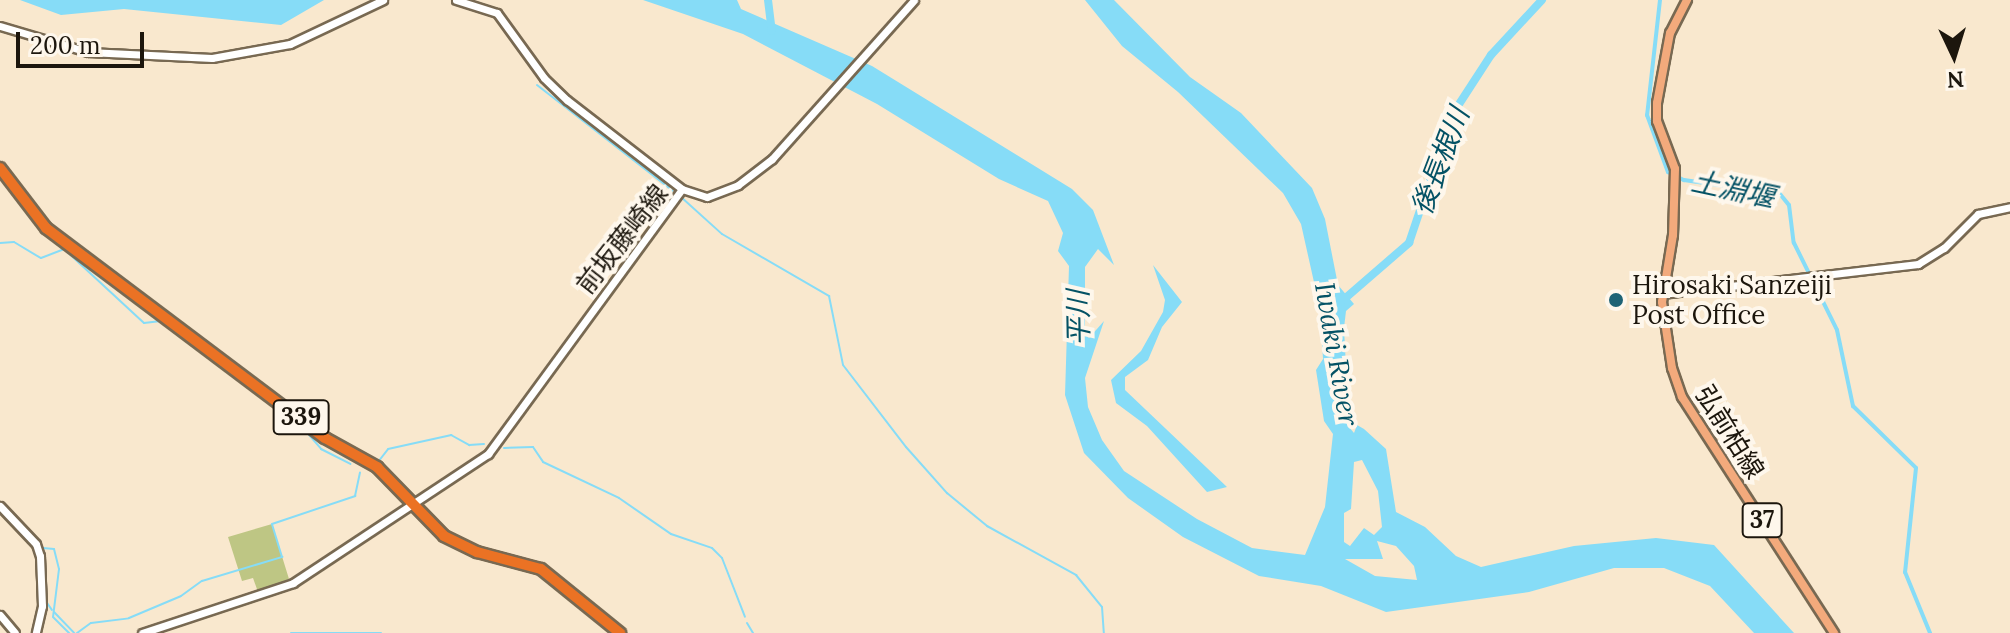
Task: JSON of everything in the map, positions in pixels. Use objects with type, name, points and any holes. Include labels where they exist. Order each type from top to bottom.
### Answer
[{"type":"highway","name":"339","points":[[0,168],[46,228],[325,438],[377,467],[434,528],[458,545],[541,569],[620,633]]},
{"type":"main road","points":[[0,26],[88,52],[212,58],[290,44],[383,0]]},
{"type":"main road","points":[[456,0],[497,13],[556,89],[682,189]]},
{"type":"main road","name":"前坂藤崎線","points":[[142,633],[293,583],[415,505],[497,444],[682,189],[707,197],[738,185],[772,159],[914,0]]},
{"type":"main road","name":"弘前柏線","points":[[1687,0],[1670,33],[1657,103],[1657,121],[1675,169],[1662,294],[1672,368],[1682,397],[1834,633]]},
{"type":"main road","points":[[1662,294],[1814,272],[1925,261],[1978,214],[2010,207]]},
{"type":"main road","points":[[0,506],[36,544],[40,556],[42,606],[36,633]]},
{"type":"main road","points":[[0,615],[15,633]]},
{"type":"green space","points":[[272,524],[289,579],[258,592],[253,578],[242,581],[228,537]]},
{"type":"water","points":[[20,0],[324,0],[281,25],[124,9],[61,15]]},
{"type":"water","points":[[643,0],[737,0],[741,9],[872,66],[1072,189],[1093,210],[1114,265],[1098,249],[1085,267],[1085,334],[1089,338],[1104,321],[1085,378],[1088,407],[1102,440],[1124,471],[1197,519],[1252,548],[1305,555],[1325,507],[1333,434],[1324,421],[1316,370],[1323,359],[1320,309],[1301,224],[1283,193],[1178,92],[1122,46],[1085,0],[1114,0],[1190,77],[1241,113],[1312,188],[1325,219],[1338,285],[1354,304],[1346,311],[1344,328],[1349,427],[1354,433],[1357,425],[1364,429],[1386,449],[1396,512],[1425,527],[1456,556],[1481,567],[1574,546],[1656,538],[1714,545],[1794,633],[1754,633],[1710,586],[1664,568],[1614,568],[1529,592],[1386,612],[1321,586],[1259,576],[1183,537],[1128,498],[1084,453],[1065,395],[1069,266],[1058,251],[1063,233],[1048,201],[999,179],[877,104],[743,34]],"holes":[[[1362,460],[1378,491],[1382,527],[1374,535],[1364,528],[1350,546],[1344,542],[1344,513],[1351,509],[1354,462]],[[1377,541],[1396,546],[1414,566],[1417,580],[1375,576],[1345,559],[1383,559]]]},
{"type":"water","points":[[1153,265],[1182,302],[1162,327],[1148,360],[1125,377],[1125,390],[1227,487],[1207,492],[1147,426],[1116,403],[1111,380],[1141,351],[1163,312],[1165,300]]},
{"type":"waterway","points":[[768,0],[772,31]]},
{"type":"waterway","name":"後長根川","points":[[1342,301],[1409,243],[1452,115],[1491,55],[1542,0]]},
{"type":"waterway","name":"土淵堰","points":[[1660,0],[1647,115],[1668,172],[1684,180],[1780,194],[1789,205],[1794,243],[1837,330],[1853,406],[1916,468],[1905,572],[1930,633]]},
{"type":"waterway","points":[[537,85],[673,191]]},
{"type":"waterway","points":[[681,197],[722,234],[829,296],[843,365],[906,447],[947,493],[987,526],[1076,575],[1102,607],[1104,633]]},
{"type":"waterway","points":[[0,243],[14,242],[41,258],[64,249],[144,323],[161,321]]},
{"type":"waterway","points":[[182,337],[299,424]]},
{"type":"waterway","points":[[303,428],[321,449],[350,464]]},
{"type":"waterway","points":[[378,462],[388,449],[451,435],[469,445],[484,444]]},
{"type":"waterway","points":[[504,448],[533,447],[543,462],[619,498],[671,534],[712,548],[722,558],[745,617]]},
{"type":"waterway","points":[[361,451],[369,458]]},
{"type":"waterway","points":[[77,633],[91,623],[129,618],[181,596],[202,581],[282,557],[272,524],[355,496],[360,473]]},
{"type":"waterway","points":[[0,511],[13,525]]},
{"type":"waterway","points":[[15,517],[41,542]]},
{"type":"waterway","points":[[43,548],[54,549],[59,569],[53,617],[69,633]]},
{"type":"waterway","points":[[45,600],[52,610]]},
{"type":"waterway","points":[[54,612],[74,633]]},
{"type":"waterway","points":[[747,623],[753,633]]},
{"type":"waterway","points":[[291,633],[381,633]]},
{"type":"place","name":"Hirosaki Sanzeiji Post Office","points":[[1616,300]]},
{"type":"water label","name":"平川","points":[[1078,318]]},
{"type":"water label","name":"Iwaki River","points":[[1337,354]]}]
